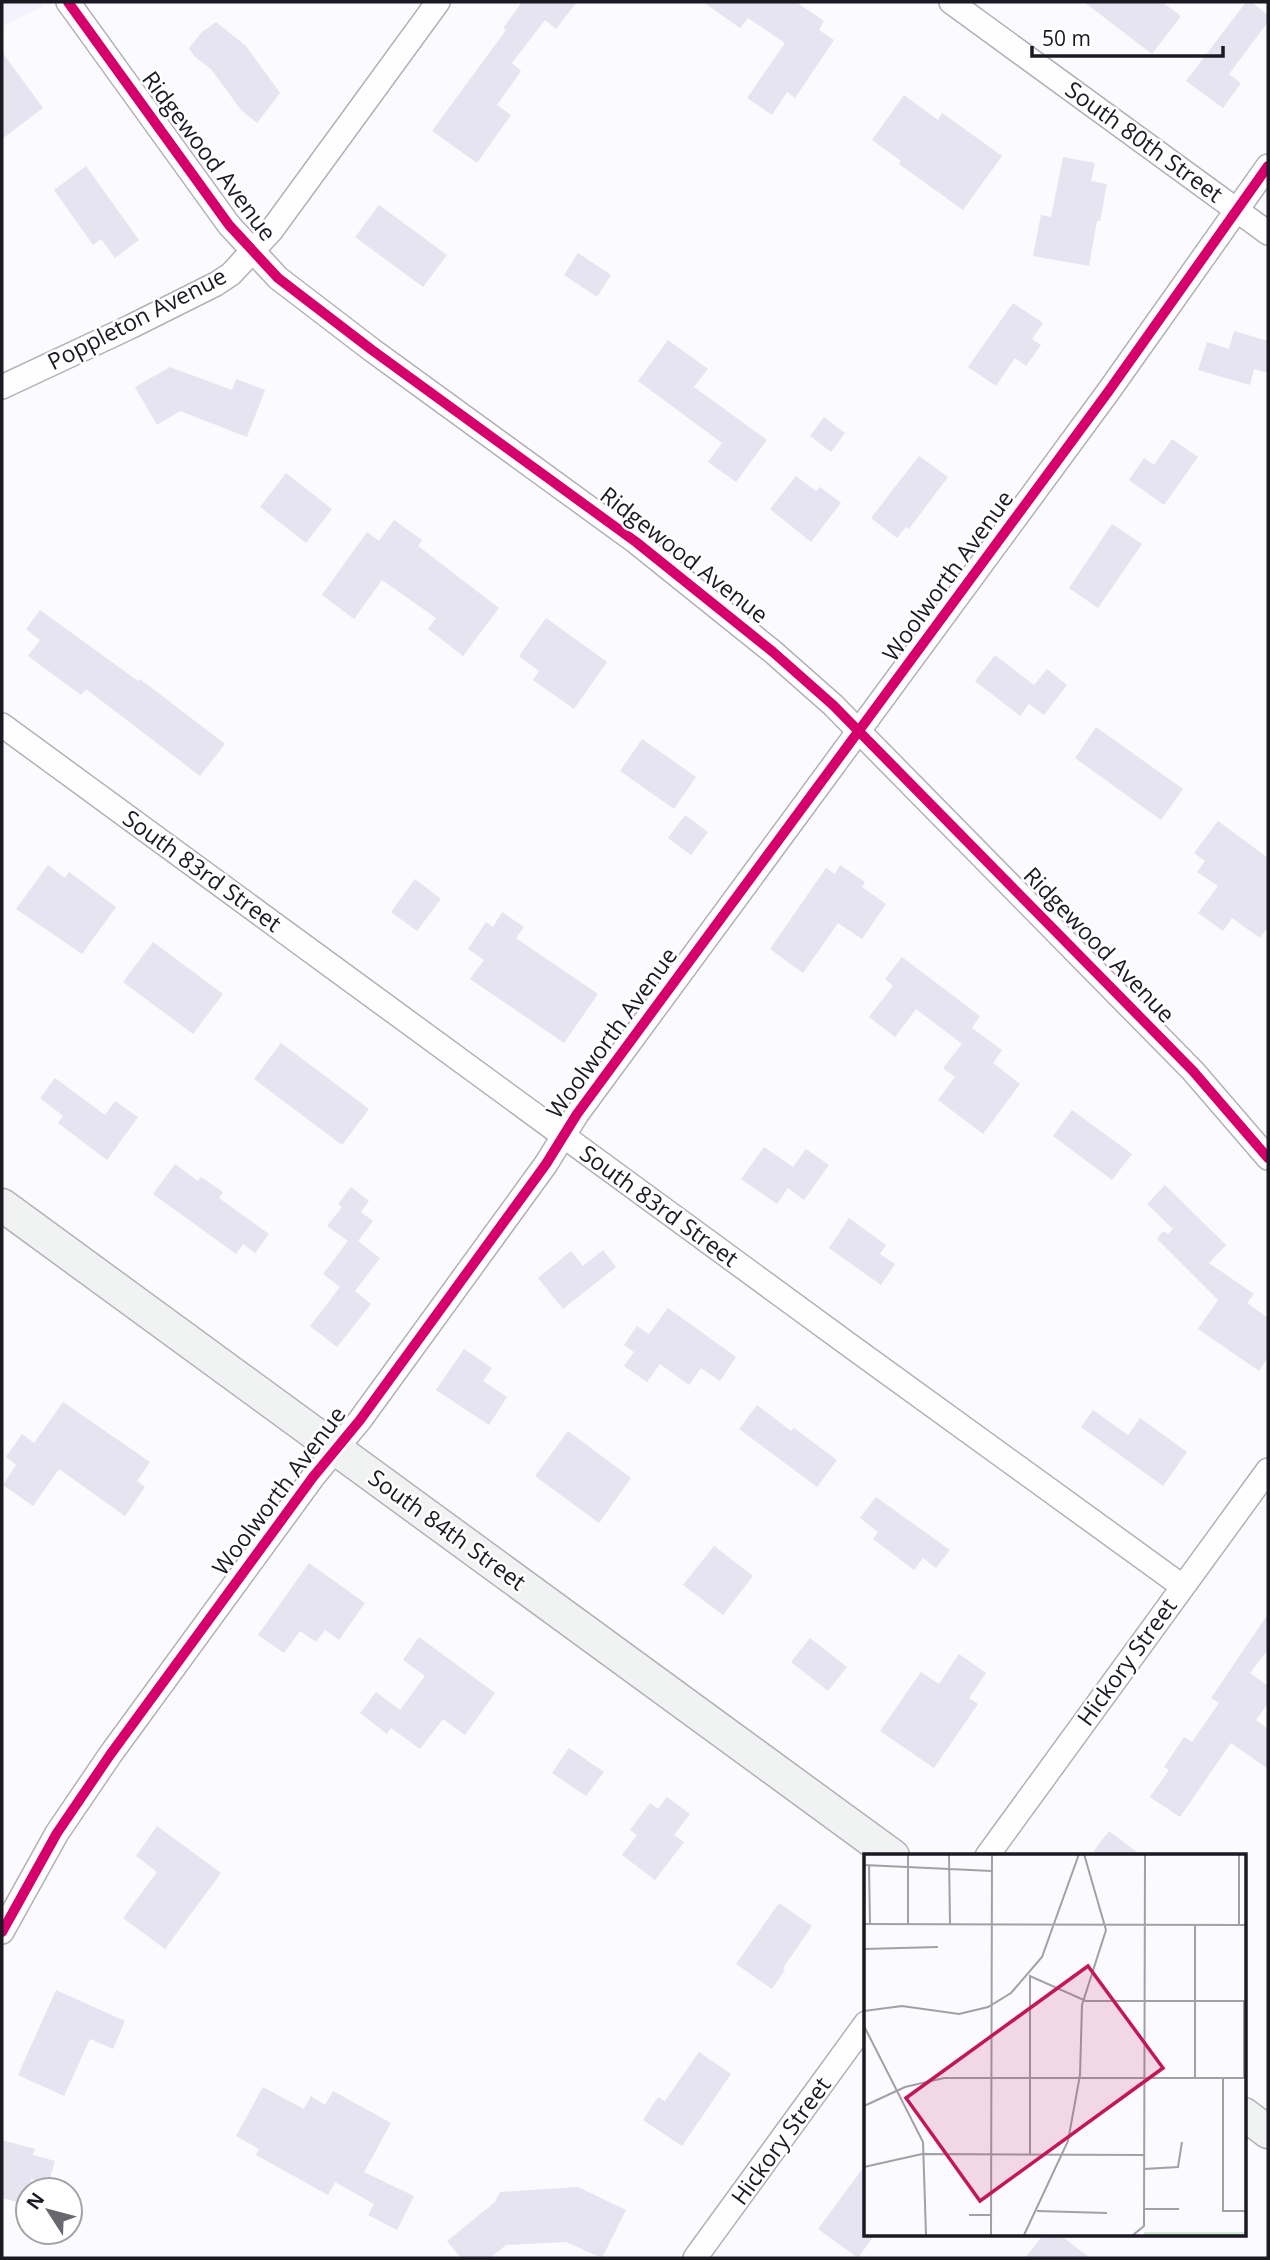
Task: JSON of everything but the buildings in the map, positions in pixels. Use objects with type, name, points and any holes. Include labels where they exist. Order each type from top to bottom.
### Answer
[{"type":"main road","name":"South 84th Street","points":[[2,1205],[889,1854]]},
{"type":"main road","points":[[1246,2115],[1268,2132]]},
{"type":"street","name":"Ridgewood Avenue","points":[[68,2],[229,225],[278,278],[372,350],[636,542],[773,652],[859,730],[1193,1071],[1268,1158]]},
{"type":"street","name":"Poppleton Avenue","points":[[2,387],[216,284],[230,274],[271,231],[438,2]]},
{"type":"street","name":"South 80th Street","points":[[951,2],[1268,233]]},
{"type":"street","name":"Woolworth Avenue","points":[[2,1932],[57,1833],[110,1755],[313,1477],[360,1420],[546,1164],[564,1135],[1100,404],[1268,166]]},
{"type":"street","name":"South 83rd Street","points":[[2,725],[1182,1586]]},
{"type":"street","name":"Hickory Street","points":[[988,1854],[1268,1470]]},
{"type":"street","name":"Hickory Street","points":[[695,2258],[864,2026]]},
{"type":"shaded area","points":[[2,2],[40,2],[44,6],[2,26]]},
{"type":"cycle path","points":[[68,2],[229,225],[278,278],[372,350],[636,542],[773,652],[833,705],[1193,1071],[1268,1158]]},
{"type":"cycle path","points":[[2,1932],[57,1833],[110,1755],[313,1477],[360,1420],[546,1164],[577,1114],[1108,392],[1268,166]]}]
